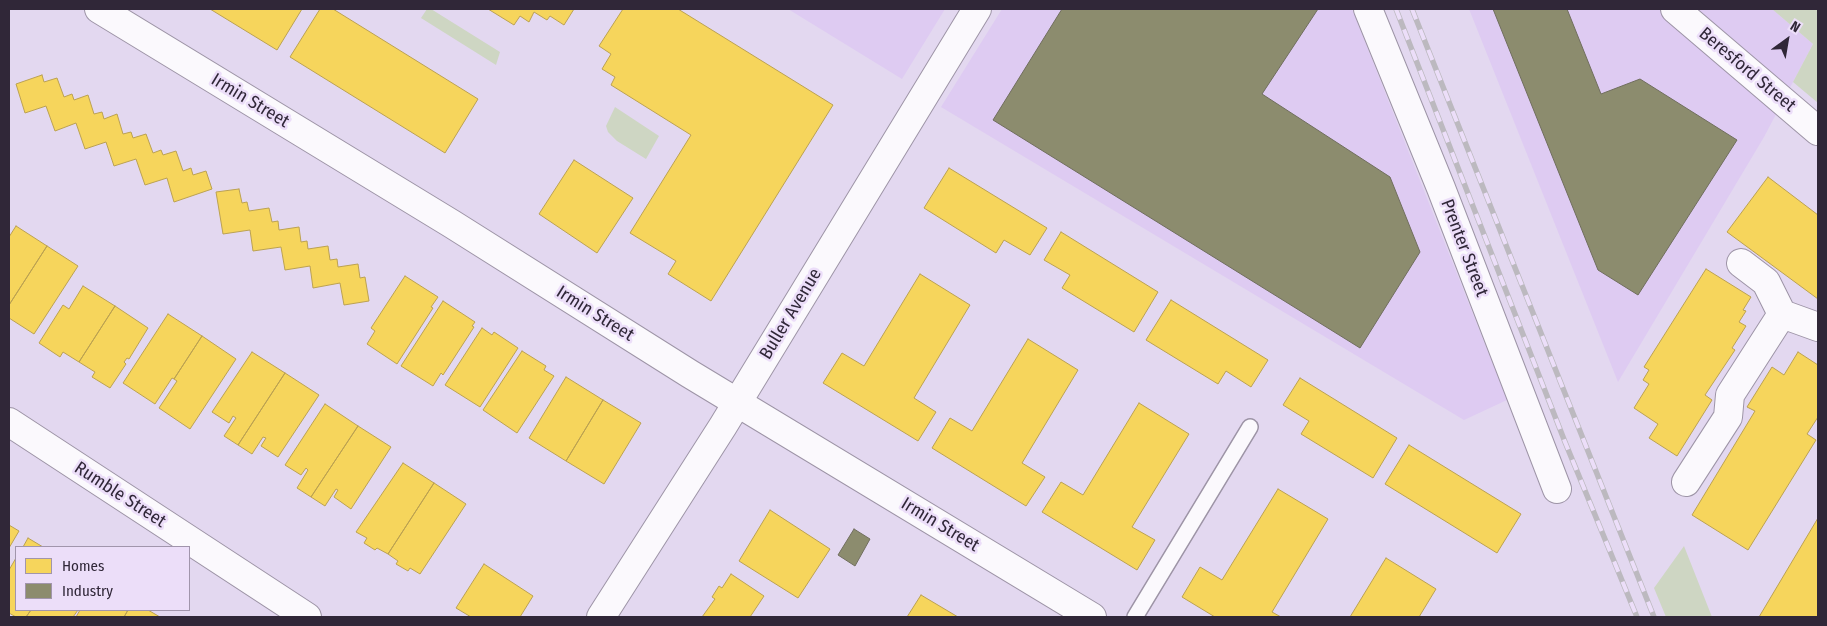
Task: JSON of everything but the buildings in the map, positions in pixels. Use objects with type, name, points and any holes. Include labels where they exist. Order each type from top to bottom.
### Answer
[{"type":"street","name":"Irmin Street","points":[[99,9],[444,219],[737,402],[1092,617]]},
{"type":"street","name":"Buller Avenue","points":[[601,617],[737,402],[977,9]]},
{"type":"street","name":"Prenter Street","points":[[1368,9],[1441,188],[1557,489]]},
{"type":"street","name":"Beresford Street","points":[[1675,9],[1818,131]]},
{"type":"street","points":[[1741,263],[1766,282],[1782,314],[1818,327]]},
{"type":"street","points":[[1686,482],[1728,417],[1730,395],[1782,314]]},
{"type":"street","name":"Rumble Street","points":[[9,422],[307,617]]},
{"type":"lane","points":[[1135,617],[1250,427]]},
{"type":"shaded area","points":[[788,9],[945,9],[902,79]]},
{"type":"shaded area","points":[[1002,9],[1352,9],[1507,400],[1464,420],[941,107]]},
{"type":"shaded area","points":[[1469,9],[1772,9],[1813,44],[1764,137],[1618,382]]},
{"type":"green space","points":[[427,9],[431,9],[500,52],[496,65],[421,18]]},
{"type":"green space","points":[[1772,9],[1818,9],[1818,103],[1793,82],[1813,44]]},
{"type":"green space","points":[[615,107],[659,136],[646,159],[617,141],[608,132],[606,126]]},
{"type":"green space","points":[[1684,546],[1712,617],[1666,617],[1654,588]]},
{"type":"railway","points":[[1396,9],[1565,442],[1637,617]]},
{"type":"railway","points":[[1412,9],[1654,617]]}]
